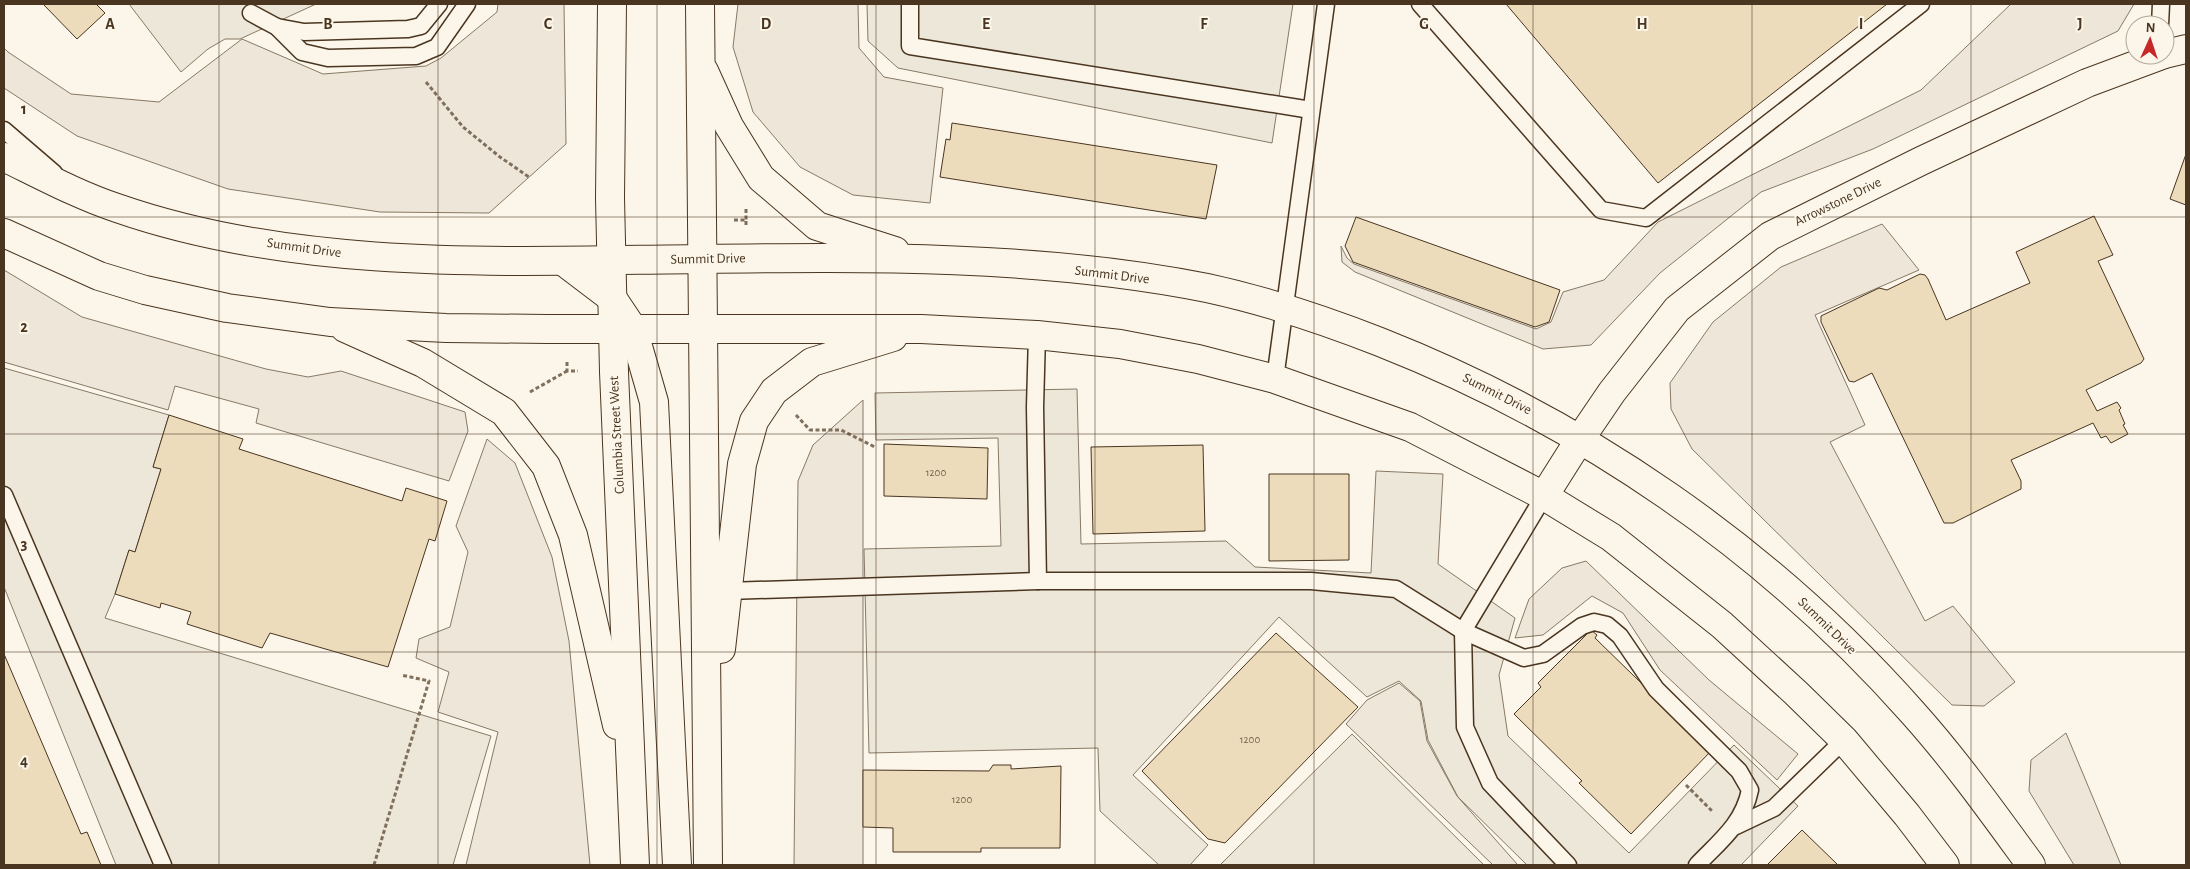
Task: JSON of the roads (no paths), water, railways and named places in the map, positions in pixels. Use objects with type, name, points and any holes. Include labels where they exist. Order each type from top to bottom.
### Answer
[{"type":"main road","name":"Columbia Street West","points":[[612,4],[612,299],[623,329],[635,865]]},
{"type":"main road","points":[[700,4],[708,865]]},
{"type":"main road","points":[[701,63],[729,126],[760,178],[817,226],[920,260]]},
{"type":"main road","name":"Arrowstone Drive","points":[[1544,496],[1612,392],[1677,309],[1770,236],[1921,161],[2087,83],[2134,65]]},
{"type":"main road","name":"Summit Drive","points":[[4,157],[79,194],[156,220],[235,239],[333,254],[441,259],[563,261],[702,259],[920,260],[1042,266],[1207,288],[1285,307],[1353,331],[1436,364],[1530,410],[1643,478],[1712,527],[1779,580],[1846,643],[1910,710],[1963,771],[2031,865]]},
{"type":"main road","points":[[4,233],[99,276],[145,290],[227,308],[330,322],[455,328],[921,329],[1037,335],[1120,344],[1198,359],[1275,378],[1410,427],[1544,496],[1612,537],[1722,625],[1844,740],[1907,814],[1945,865]]},
{"type":"main road","points":[[563,261],[612,299]]},
{"type":"main road","points":[[330,322],[423,363],[504,412],[546,466],[573,535],[595,624],[633,798]]},
{"type":"main road","points":[[623,329],[654,402],[676,865]]},
{"type":"main road","points":[[708,762],[742,464],[754,421],[774,391],[812,362],[921,329]]},
{"type":"lane","points":[[251,14],[278,27],[304,32],[408,29],[421,26],[439,4]]},
{"type":"lane","points":[[278,27],[302,52],[328,58],[416,56],[437,47],[467,4]]},
{"type":"lane","points":[[910,4],[910,46],[1311,110]]},
{"type":"lane","points":[[1275,378],[1326,4]]},
{"type":"lane","points":[[1420,4],[1601,210],[1646,218],[1921,4]]},
{"type":"lane","points":[[4,130],[79,194]]},
{"type":"lane","points":[[1037,335],[1035,407],[1038,581]]},
{"type":"lane","points":[[4,495],[163,865]]},
{"type":"lane","points":[[1544,496],[1463,631],[1465,727],[1490,784],[1567,865]]},
{"type":"lane","points":[[728,591],[1038,581],[1310,581],[1396,589],[1463,631],[1524,658],[1543,654],[1582,626],[1594,622],[1607,625],[1620,636],[1656,689],[1738,771],[1750,790],[1747,805],[1734,828],[1698,865]]},
{"type":"lane","points":[[1734,828],[1774,808],[1844,740]]}]
